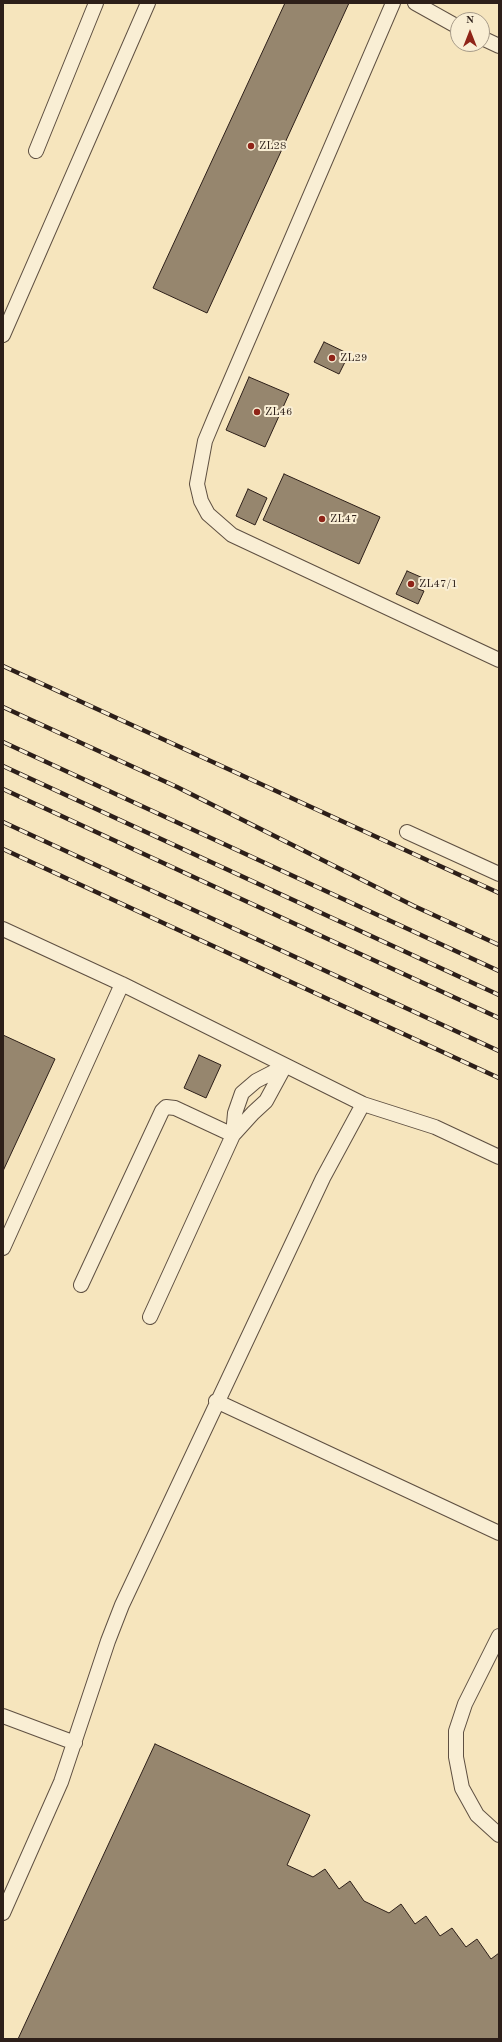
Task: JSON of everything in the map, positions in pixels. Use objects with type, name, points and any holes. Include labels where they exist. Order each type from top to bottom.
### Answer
[{"type":"lane","points":[[36,151],[96,3]]},
{"type":"lane","points":[[3,335],[148,3]]},
{"type":"lane","points":[[393,3],[214,417],[205,441],[196,484],[201,501],[208,514],[232,536],[499,660]]},
{"type":"lane","points":[[415,3],[450,23]]},
{"type":"lane","points":[[407,832],[499,874]]},
{"type":"lane","points":[[3,929],[122,984],[363,1104],[435,1127],[499,1157]]},
{"type":"lane","points":[[3,1248],[122,984]]},
{"type":"lane","points":[[150,1317],[234,1135],[249,1116],[266,1101],[285,1066]]},
{"type":"lane","points":[[234,1135],[235,1113],[242,1093],[256,1080],[285,1066]]},
{"type":"lane","points":[[3,1913],[61,1782],[108,1641],[122,1605],[216,1401],[323,1178],[363,1104]]},
{"type":"lane","points":[[81,1285],[162,1110],[166,1107],[175,1108],[234,1135]]},
{"type":"lane","points":[[216,1401],[499,1533]]},
{"type":"lane","points":[[499,1636],[465,1704],[456,1731],[456,1757],[462,1788],[476,1815],[499,1835]]},
{"type":"lane","points":[[3,1716],[75,1743]]},
{"type":"building","name":"ZL28","points":[[285,3],[349,3],[207,313],[153,288]]},
{"type":"building","name":"ZL29","points":[[324,342],[349,354],[339,374],[314,362]]},
{"type":"building","name":"ZL46","points":[[249,377],[289,394],[265,447],[226,430]]},
{"type":"building","name":"ZL47","points":[[284,474],[380,517],[359,564],[263,520]]},
{"type":"building","points":[[248,489],[267,498],[255,525],[236,516]]},
{"type":"building","name":"ZL47/1","points":[[407,571],[423,578],[418,589],[424,591],[418,604],[396,594]]},
{"type":"building","points":[[3,1035],[55,1059],[3,1171]]},
{"type":"building","points":[[199,1055],[221,1065],[206,1098],[184,1088]]},
{"type":"building","points":[[155,1744],[310,1815],[287,1865],[313,1877],[325,1869],[339,1889],[350,1881],[364,1901],[389,1913],[401,1904],[415,1924],[426,1916],[440,1936],[452,1928],[466,1947],[477,1939],[491,1959],[499,1953],[499,2039],[18,2039]]},
{"type":"railway","points":[[3,666],[499,893]]},
{"type":"railway","points":[[3,707],[177,787],[414,906],[499,945]]},
{"type":"railway","points":[[3,742],[499,971]]},
{"type":"railway","points":[[3,766],[499,995]]},
{"type":"railway","points":[[3,789],[499,1018]]},
{"type":"railway","points":[[3,822],[499,1051]]},
{"type":"railway","points":[[3,849],[499,1078]]},
{"type":"place","name":"ZL28","points":[[251,146]]},
{"type":"place","name":"ZL29","points":[[332,358]]},
{"type":"place","name":"ZL46","points":[[257,412]]},
{"type":"place","name":"ZL47","points":[[322,519]]},
{"type":"place","name":"ZL47/1","points":[[411,584]]}]
